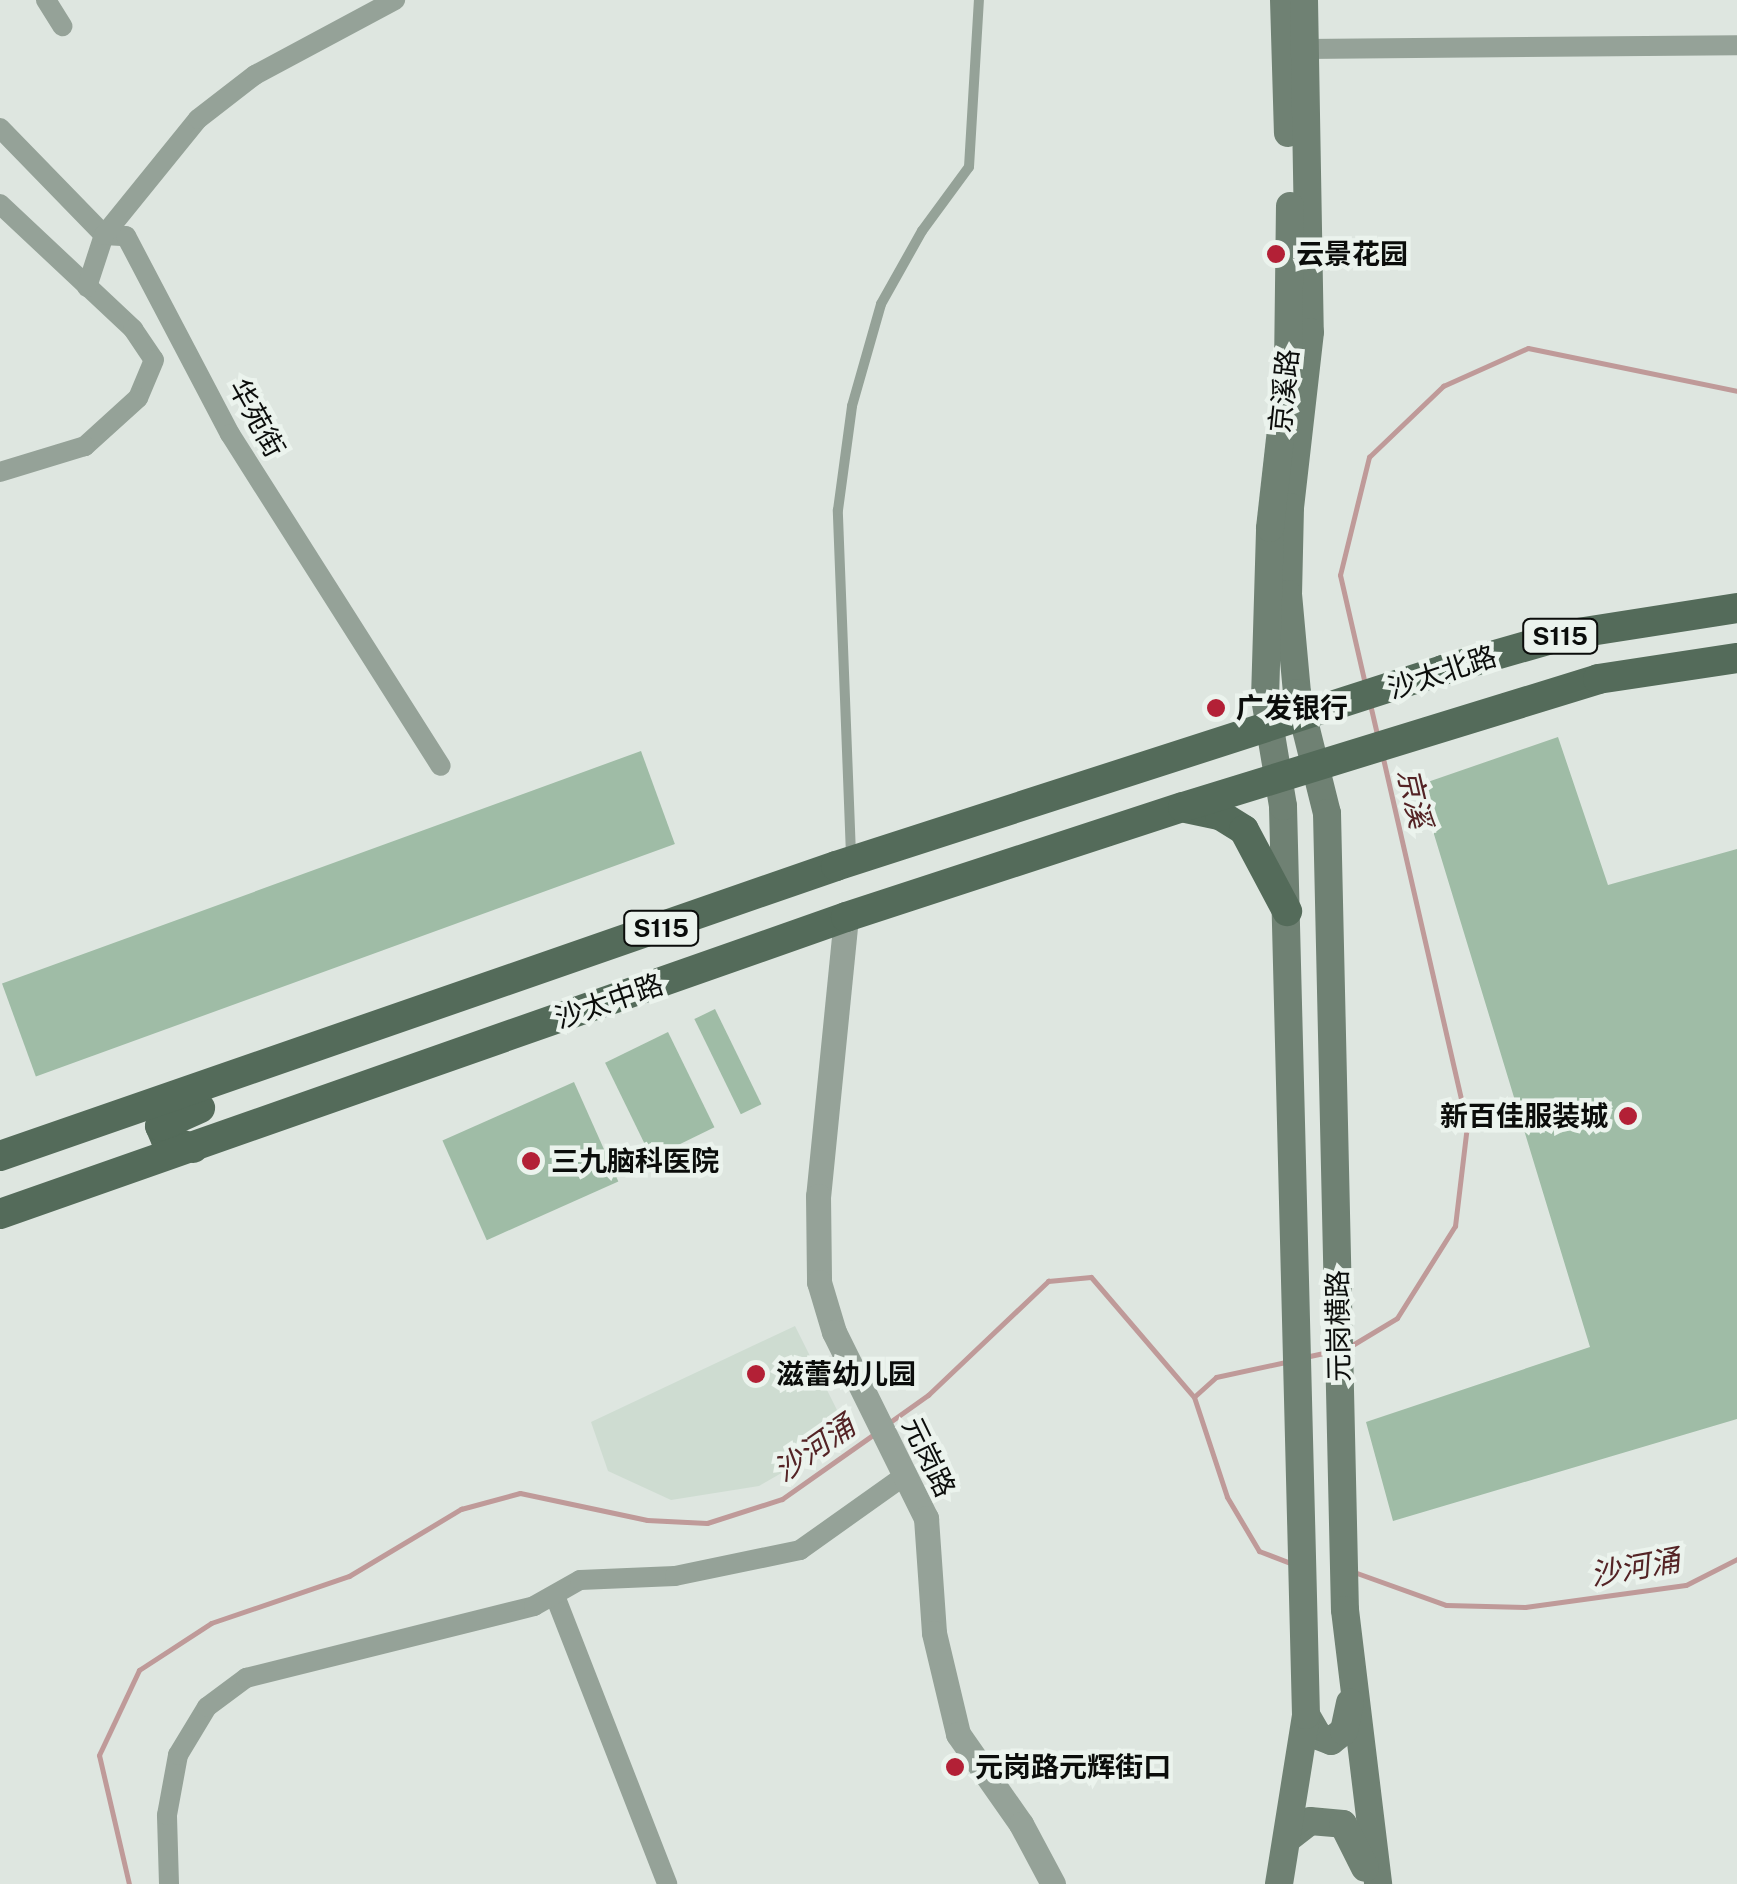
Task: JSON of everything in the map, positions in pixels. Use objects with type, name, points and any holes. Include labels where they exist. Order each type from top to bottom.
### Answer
[{"type":"main road","name":"京溪路","points":[[1279,780],[1268,728],[1270,528],[1291,314],[1284,0]]},
{"type":"main road","name":"京溪路","points":[[1304,0],[1310,332],[1288,544],[1303,716],[1317,768]]},
{"type":"main road","name":"沙太北路","points":[[1268,728],[1565,634],[1737,608]]},
{"type":"main road","name":"沙太北路","points":[[1279,780],[1598,678],[1737,658]]},
{"type":"main road","name":"沙太中路","points":[[0,1156],[852,861],[1268,728]]},
{"type":"main road","name":"元岗横路","points":[[1317,768],[1326,813],[1345,1610],[1374,1884]]},
{"type":"main road","name":"沙太中路","points":[[0,1214],[846,917],[1183,807],[1279,780]]},
{"type":"main road","name":"元岗横路","points":[[1279,780],[1287,910],[1296,1418],[1306,1604],[1306,1716],[1279,1884]]},
{"type":"main road","points":[[1183,807],[1220,815],[1244,830],[1287,910]]},
{"type":"main road","points":[[1286,1006],[1300,994],[1313,996],[1330,1051]]},
{"type":"main road","points":[[193,1148],[166,1140],[160,1126],[219,1100],[245,1074]]},
{"type":"main road","points":[[0,1138],[57,1138]]},
{"type":"main road","points":[[1306,1716],[1318,1736],[1330,1741],[1344,1731],[1352,1695]]},
{"type":"main road","points":[[1287,1839],[1310,1821],[1344,1824],[1355,1837],[1374,1884]]},
{"type":"street","points":[[46,0],[62,26]]},
{"type":"street","points":[[86,287],[104,234],[198,120],[254,76],[396,0]]},
{"type":"street","points":[[1305,49],[1737,45]]},
{"type":"street","name":"华苑街","points":[[0,128],[104,234],[126,236],[152,276],[230,434],[441,766]]},
{"type":"street","points":[[0,204],[150,350],[152,373],[138,398],[86,446],[0,472]]},
{"type":"street","name":"元岗路","points":[[846,917],[816,1254],[834,1332],[902,1464],[930,1536],[934,1633],[958,1734],[1022,1824],[1054,1884]]},
{"type":"street","points":[[169,1884],[167,1815],[178,1755],[223,1692],[266,1670],[555,1596],[580,1580],[675,1576],[800,1550],[902,1464]]},
{"type":"street","points":[[555,1596],[667,1884]]},
{"type":"lane","points":[[852,861],[838,510],[852,406],[880,304],[922,231],[970,168],[979,0]]},
{"type":"shaded area","name":"滋蕾幼儿园","points":[[795,1326],[849,1434],[759,1486],[671,1500],[608,1471],[591,1422]]},
{"type":"building","name":"新百佳服装城","points":[[1558,737],[1608,885],[1737,849],[1737,1419],[1393,1521],[1366,1422],[1590,1347],[1419,785]]},
{"type":"building","points":[[641,751],[675,844],[36,1077],[2,984]]},
{"type":"building","points":[[715,1009],[761,1104],[741,1114],[694,1019]]},
{"type":"building","points":[[668,1032],[714,1127],[652,1158],[605,1063]]},
{"type":"building","name":"三九脑科医院","points":[[574,1082],[618,1182],[487,1240],[442,1141]]},
{"type":"waterway","name":"京溪","points":[[1365,684],[1340,575],[1369,457],[1443,386],[1528,348],[1737,391]]},
{"type":"waterway","name":"京溪","points":[[1370,704],[1378,738]]},
{"type":"waterway","name":"京溪","points":[[1349,1347],[1397,1318],[1455,1226],[1467,1125],[1383,758]]},
{"type":"waterway","name":"沙河涌","points":[[890,1422],[928,1395],[1048,1281],[1091,1277],[1194,1397],[1227,1497],[1259,1551],[1293,1564]]},
{"type":"waterway","name":"京溪","points":[[1305,1357],[1329,1352]]},
{"type":"waterway","name":"京溪","points":[[1195,1396],[1216,1377],[1290,1361]]},
{"type":"waterway","name":"沙河涌","points":[[129,1884],[99,1755],[139,1670],[211,1623],[349,1576],[461,1509],[520,1493],[647,1520],[707,1523],[782,1499],[877,1432]]},
{"type":"waterway","name":"沙河涌","points":[[1354,1572],[1446,1605],[1525,1607],[1686,1585],[1737,1559]]},
{"type":"place","name":"云景花园","points":[[1276,254]]},
{"type":"place","name":"广发银行","points":[[1216,708]]},
{"type":"place","name":"新百佳服装城","points":[[1628,1116]]},
{"type":"place","name":"三九脑科医院","points":[[531,1161]]},
{"type":"place","name":"滋蕾幼儿园","points":[[756,1374]]},
{"type":"place","name":"元岗路元辉街口","points":[[955,1767]]}]
